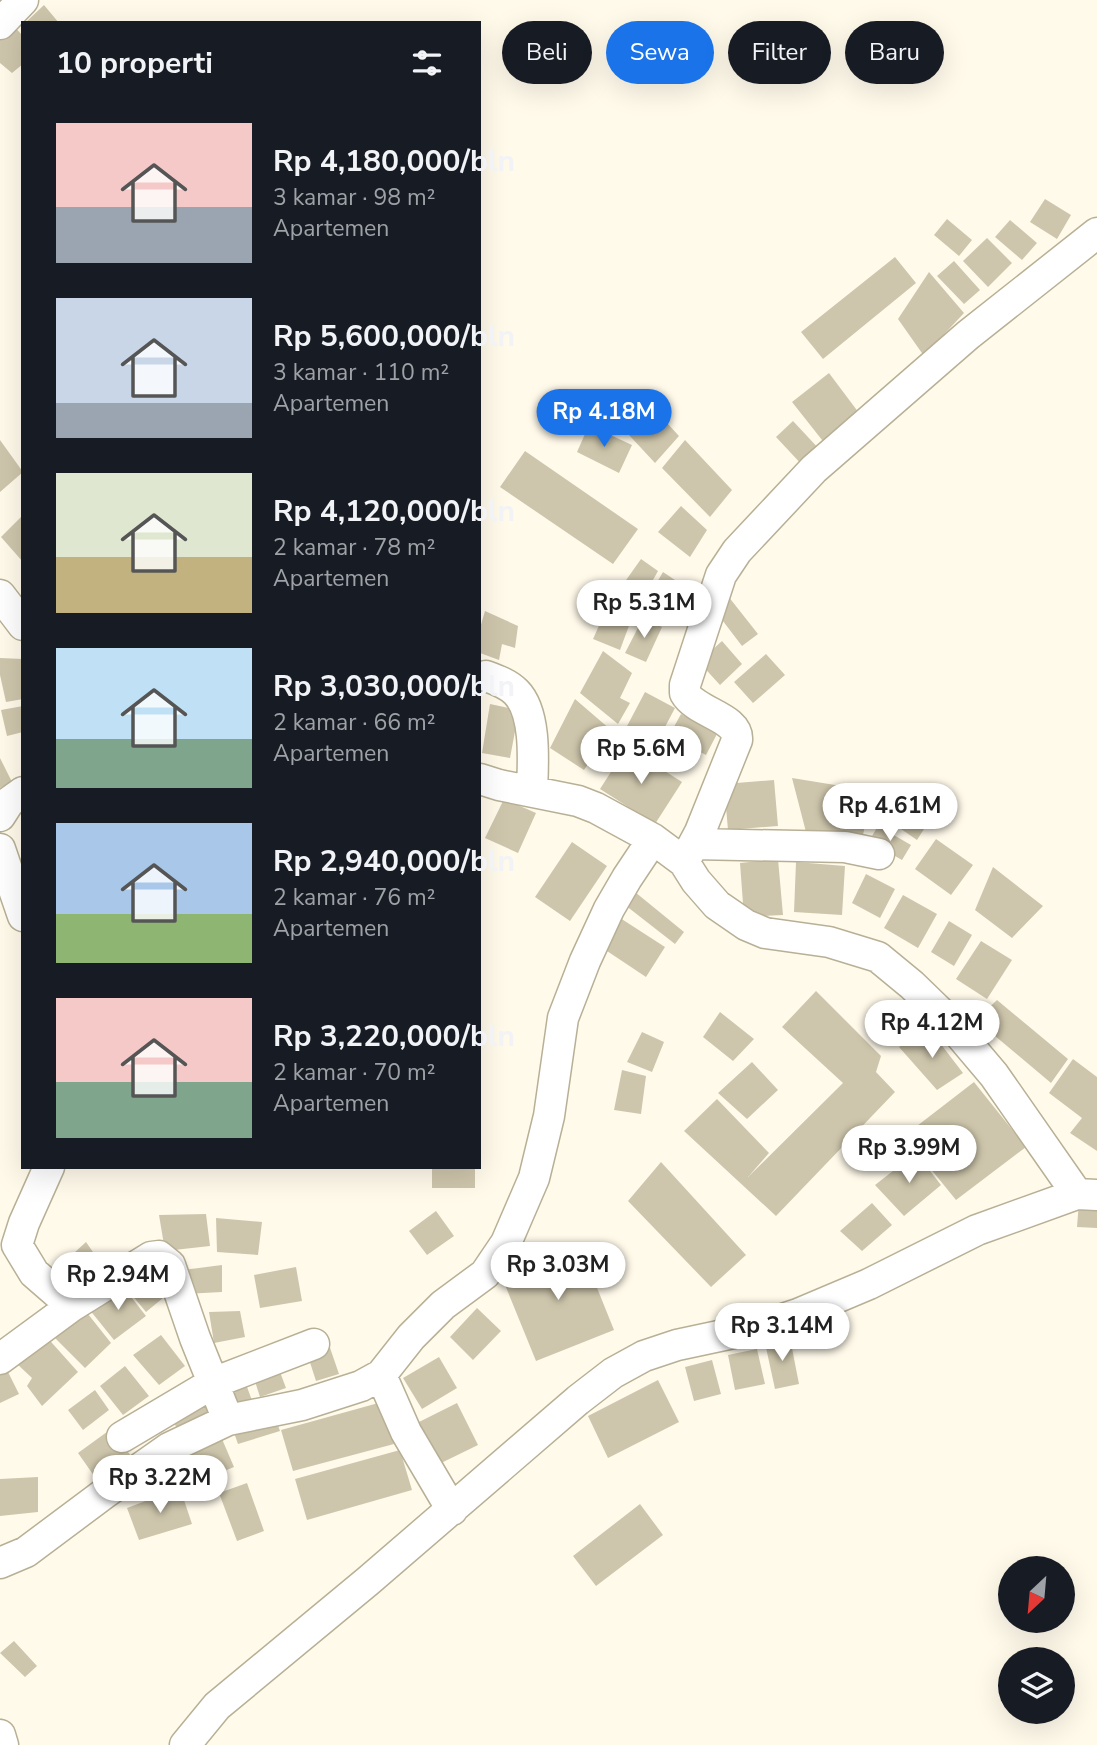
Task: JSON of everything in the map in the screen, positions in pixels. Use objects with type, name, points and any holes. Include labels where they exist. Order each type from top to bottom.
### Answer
[{"type":"street","points":[[0,24],[23,0]]},
{"type":"street","points":[[185,1745],[217,1706],[613,1373],[644,1356],[677,1345],[752,1329],[798,1314],[869,1284],[977,1230],[1087,1195],[994,1075],[945,1017],[897,972],[878,957],[861,951],[829,942],[765,933],[746,925],[717,905],[696,881],[689,853],[738,737],[737,730],[732,725],[692,703],[685,693],[685,685],[721,575],[737,551],[814,469],[968,335],[1097,233]]},
{"type":"street","points":[[0,595],[21,622]]},
{"type":"street","points":[[486,676],[516,692],[524,704],[534,750],[532,791]]},
{"type":"street","points":[[481,779],[596,807],[653,839],[689,853],[845,846],[879,854]]},
{"type":"street","points":[[0,816],[9,802],[21,793]]},
{"type":"street","points":[[0,1563],[26,1552],[169,1448],[228,1420],[302,1405],[361,1386],[381,1374],[411,1337],[443,1305],[485,1275],[506,1243],[534,1178],[548,1116],[563,1018],[584,961],[609,909],[653,839]]},
{"type":"street","points":[[0,849],[13,904]]},
{"type":"street","points":[[48,1169],[24,1223],[18,1245],[34,1273],[72,1306]]},
{"type":"street","points":[[0,1359],[72,1306],[151,1256],[161,1257],[170,1265],[228,1420]]},
{"type":"street","points":[[122,1437],[213,1383],[313,1344]]},
{"type":"street","points":[[381,1374],[406,1432],[452,1510]]},
{"type":"street","points":[[0,1735],[3,1745]]},
{"type":"building","points":[[44,5],[57,21],[27,21]]},
{"type":"building","points":[[10,22],[21,34],[21,66],[12,73],[0,63],[0,32]]},
{"type":"building","points":[[1045,199],[1071,215],[1057,239],[1030,222]]},
{"type":"building","points":[[947,219],[972,240],[959,256],[934,235]]},
{"type":"building","points":[[1010,220],[1037,243],[1022,260],[995,237]]},
{"type":"building","points":[[987,238],[1012,263],[988,287],[963,261]]},
{"type":"building","points":[[895,257],[916,283],[823,359],[801,332]]},
{"type":"building","points":[[954,261],[980,290],[964,304],[937,276]]},
{"type":"building","points":[[929,272],[964,313],[924,356],[898,319]]},
{"type":"building","points":[[829,373],[862,417],[826,445],[792,402]]},
{"type":"building","points":[[655,410],[679,436],[655,463],[629,435]]},
{"type":"building","points":[[793,421],[821,451],[804,467],[776,437]]},
{"type":"building","points":[[589,425],[632,445],[619,473],[577,452]]},
{"type":"building","points":[[0,440],[21,469],[21,474],[0,492]]},
{"type":"building","points":[[685,440],[732,490],[710,517],[662,468]]},
{"type":"building","points":[[525,451],[638,529],[613,564],[500,487]]},
{"type":"building","points":[[681,506],[707,530],[690,557],[658,532]]},
{"type":"building","points":[[21,517],[21,560],[1,537]]},
{"type":"building","points":[[641,559],[658,571],[644,596],[624,583]]},
{"type":"building","points":[[663,572],[687,588],[668,624],[642,608]]},
{"type":"building","points":[[728,596],[758,634],[742,646],[713,608]]},
{"type":"building","points":[[606,610],[630,623],[620,650],[593,639]]},
{"type":"building","points":[[485,611],[518,626],[515,648],[502,644],[499,660],[481,653],[481,625]]},
{"type":"building","points":[[643,618],[662,627],[646,662],[625,653]]},
{"type":"building","points":[[722,641],[742,664],[720,685],[699,662]]},
{"type":"building","points":[[603,651],[632,673],[620,698],[630,703],[618,724],[580,693]]},
{"type":"building","points":[[766,654],[785,675],[753,703],[734,682]]},
{"type":"building","points":[[0,658],[21,659],[21,699],[6,702],[0,675]]},
{"type":"building","points":[[645,692],[675,708],[656,744],[626,728]]},
{"type":"building","points":[[575,699],[611,730],[584,770],[550,748]]},
{"type":"building","points":[[490,704],[519,710],[510,758],[482,753]]},
{"type":"building","points":[[21,706],[21,732],[7,736],[1,710]]},
{"type":"building","points":[[681,714],[717,734],[706,755],[669,736]]},
{"type":"building","points":[[627,747],[682,782],[655,824],[600,789]]},
{"type":"building","points":[[0,758],[12,782],[0,788]]},
{"type":"building","points":[[792,778],[872,791],[863,835],[806,832]]},
{"type":"building","points":[[774,780],[778,826],[728,830],[724,784]]},
{"type":"building","points":[[907,791],[936,810],[917,840],[888,820]]},
{"type":"building","points":[[504,799],[536,813],[518,853],[485,838]]},
{"type":"building","points":[[878,826],[911,845],[902,860],[869,841]]},
{"type":"building","points":[[936,839],[973,865],[951,895],[915,869]]},
{"type":"building","points":[[572,842],[607,866],[570,921],[535,897]]},
{"type":"building","points":[[778,859],[783,915],[744,917],[740,863]]},
{"type":"building","points":[[796,862],[845,866],[842,915],[794,912]]},
{"type":"building","points":[[993,867],[1043,906],[1012,938],[975,910]]},
{"type":"building","points":[[866,874],[895,889],[880,918],[852,903]]},
{"type":"building","points":[[635,892],[684,932],[675,944],[625,905]]},
{"type":"building","points":[[903,895],[937,914],[918,948],[884,928]]},
{"type":"building","points":[[617,916],[665,947],[646,977],[598,945]]},
{"type":"building","points":[[949,921],[972,935],[954,966],[931,952]]},
{"type":"building","points":[[981,941],[1012,960],[987,999],[956,979]]},
{"type":"building","points":[[816,991],[881,1056],[876,1072],[895,1092],[776,1216],[684,1131],[717,1099],[769,1153],[748,1177],[843,1083],[782,1027]]},
{"type":"building","points":[[997,1000],[1068,1059],[1051,1083],[976,1020]]},
{"type":"building","points":[[720,1012],[754,1039],[733,1061],[703,1037]]},
{"type":"building","points":[[930,1030],[963,1073],[937,1090],[899,1047]]},
{"type":"building","points":[[642,1032],[664,1042],[652,1072],[627,1062]]},
{"type":"building","points":[[1073,1059],[1097,1077],[1097,1151],[1070,1133],[1082,1118],[1049,1093]]},
{"type":"building","points":[[752,1062],[778,1090],[747,1119],[718,1093]]},
{"type":"building","points":[[622,1070],[646,1076],[641,1114],[614,1110]]},
{"type":"building","points":[[974,1082],[1026,1147],[956,1200],[904,1136]]},
{"type":"building","points":[[916,1153],[941,1185],[904,1216],[875,1185]]},
{"type":"building","points":[[661,1162],[746,1255],[711,1287],[628,1201]]},
{"type":"building","points":[[432,1169],[475,1169],[475,1188],[432,1188]]},
{"type":"building","points":[[1079,1201],[1097,1202],[1097,1228],[1077,1227]]},
{"type":"building","points":[[872,1203],[892,1225],[862,1251],[840,1231]]},
{"type":"building","points":[[436,1211],[454,1236],[427,1255],[409,1231]]},
{"type":"building","points":[[206,1214],[210,1246],[165,1251],[159,1215]]},
{"type":"building","points":[[216,1218],[262,1222],[258,1255],[217,1252]]},
{"type":"building","points":[[86,1242],[104,1268],[73,1294],[49,1276]]},
{"type":"building","points":[[579,1243],[614,1330],[536,1361],[501,1275]]},
{"type":"building","points":[[155,1265],[175,1288],[146,1312],[127,1289]]},
{"type":"building","points":[[222,1265],[222,1292],[185,1294],[183,1270]]},
{"type":"building","points":[[296,1267],[302,1301],[260,1308],[254,1275]]},
{"type":"building","points":[[121,1284],[146,1316],[114,1340],[89,1309]]},
{"type":"building","points":[[477,1308],[501,1331],[473,1360],[450,1337]]},
{"type":"building","points":[[84,1309],[111,1343],[85,1368],[50,1333]]},
{"type":"building","points":[[240,1311],[245,1337],[214,1343],[209,1312]]},
{"type":"building","points":[[44,1334],[78,1372],[42,1406],[27,1386],[32,1378],[15,1362]]},
{"type":"building","points":[[161,1335],[185,1366],[159,1385],[133,1355]]},
{"type":"building","points":[[790,1338],[799,1384],[775,1389],[765,1343]]},
{"type":"building","points":[[328,1342],[339,1374],[316,1381],[306,1350]]},
{"type":"building","points":[[757,1349],[765,1384],[735,1390],[728,1355]]},
{"type":"building","points":[[439,1357],[457,1388],[422,1409],[403,1378]]},
{"type":"building","points":[[712,1360],[721,1394],[694,1401],[685,1367]]},
{"type":"building","points":[[277,1364],[286,1388],[260,1397],[252,1372]]},
{"type":"building","points":[[5,1366],[19,1394],[0,1403],[0,1368]]},
{"type":"building","points":[[125,1366],[149,1396],[123,1415],[100,1386]]},
{"type":"building","points":[[243,1376],[254,1406],[234,1413],[223,1383]]},
{"type":"building","points":[[658,1380],[679,1422],[608,1458],[588,1416]]},
{"type":"building","points":[[95,1390],[109,1410],[83,1430],[68,1410]]},
{"type":"building","points":[[205,1394],[217,1419],[181,1437],[169,1412]]},
{"type":"building","points":[[382,1402],[394,1444],[293,1471],[281,1430]]},
{"type":"building","points":[[457,1403],[478,1445],[435,1466],[413,1425]]},
{"type":"building","points":[[274,1414],[280,1431],[238,1444],[232,1427]]},
{"type":"building","points":[[111,1429],[131,1456],[97,1480],[78,1453]]},
{"type":"building","points":[[219,1432],[234,1467],[188,1486],[173,1451]]},
{"type":"building","points":[[400,1450],[412,1490],[307,1520],[295,1479]]},
{"type":"building","points":[[38,1477],[38,1512],[0,1516],[0,1479]]},
{"type":"building","points":[[247,1483],[264,1531],[237,1541],[219,1493]]},
{"type":"building","points":[[180,1488],[192,1524],[139,1540],[127,1508]]},
{"type":"building","points":[[640,1504],[663,1535],[596,1586],[573,1556]]},
{"type":"building","points":[[14,1641],[37,1666],[25,1677],[0,1653]]}]
